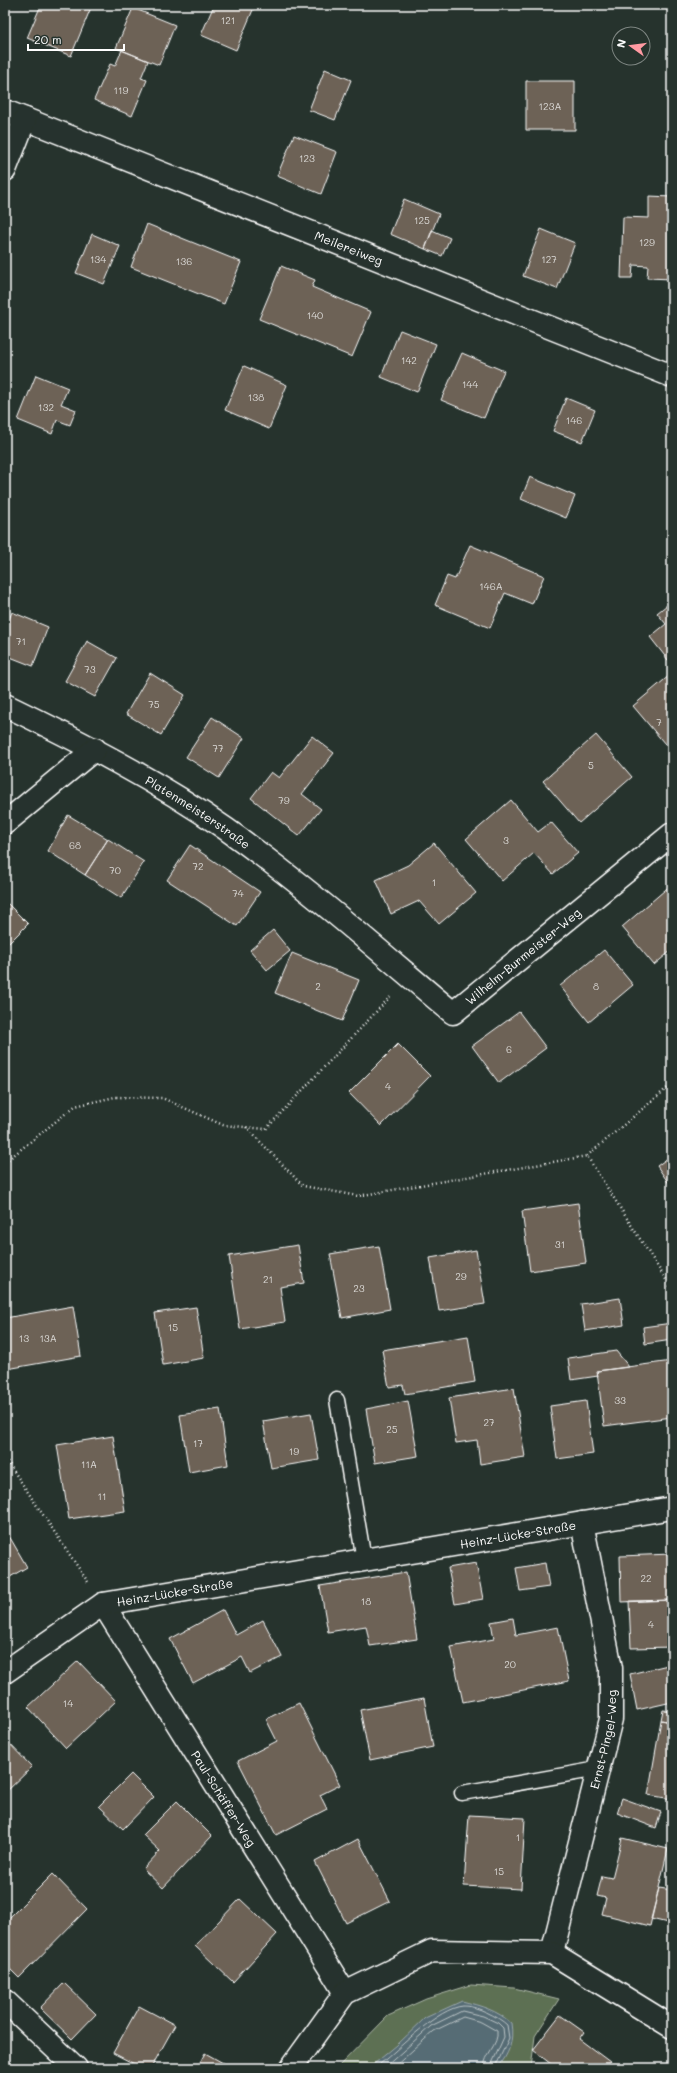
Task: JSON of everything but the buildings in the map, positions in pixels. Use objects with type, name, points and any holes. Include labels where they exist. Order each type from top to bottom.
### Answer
[{"type":"street","name":"Meilereiweg","points":[[5,111],[672,376]]},
{"type":"street","points":[[5,170],[26,119]]},
{"type":"street","name":"Platenmeisterstraße","points":[[5,705],[95,749],[161,787],[224,828],[282,871],[374,947]]},
{"type":"street","points":[[5,823],[95,749]]},
{"type":"street","name":"Wilhelm-Burmeister-Weg","points":[[374,947],[453,1013],[672,834]]},
{"type":"street","name":"Heinz-Lücke-Straße","points":[[5,1672],[103,1604],[672,1508]]},
{"type":"street","name":"Ernst-Pingel-Weg","points":[[552,1954],[611,1719],[611,1668],[582,1523]]},
{"type":"street","name":"Paul-Schäffer-Weg","points":[[103,1604],[345,1994]]},
{"type":"street","points":[[291,2068],[345,1994],[432,1951],[552,1954],[672,2027]]},
{"type":"street","points":[[5,2001],[76,2068]]},
{"type":"lane","points":[[338,1400],[364,1560]]},
{"type":"lane","points":[[462,1793],[598,1769]]},
{"type":"path","points":[[5,1162],[75,1106],[115,1097],[162,1098],[223,1125],[266,1129],[409,976]]},
{"type":"path","points":[[246,1127],[302,1186],[358,1196],[587,1156],[672,1084]]},
{"type":"path","points":[[587,1156],[672,1290]]},
{"type":"path","points":[[5,1458],[103,1604]]},
{"type":"green space","points":[[471,1985],[514,1988],[559,1999],[535,2036],[531,2068],[337,2068],[388,2016],[426,1999]]},
{"type":"water","points":[[462,2001],[494,2012],[511,2023],[512,2036],[510,2047],[498,2068],[376,2068],[374,2064],[397,2045],[425,2018]]}]
